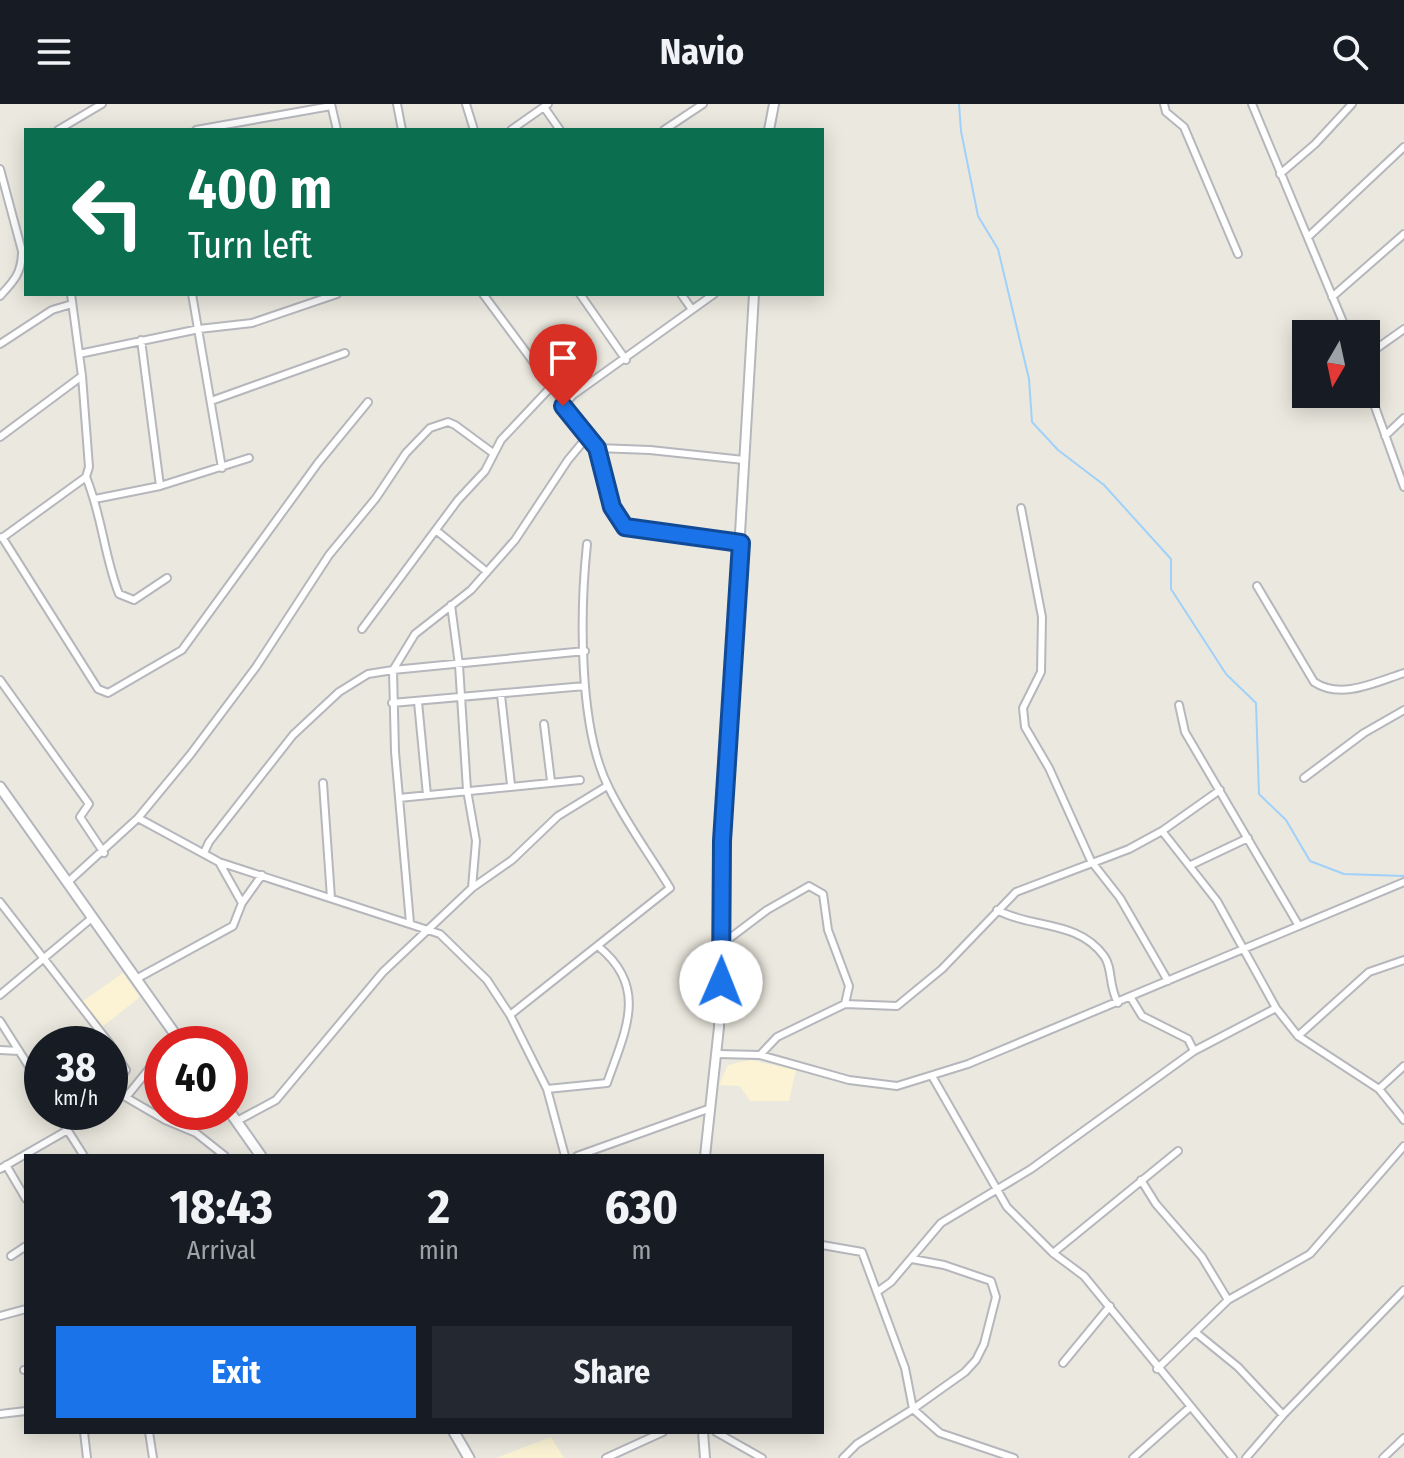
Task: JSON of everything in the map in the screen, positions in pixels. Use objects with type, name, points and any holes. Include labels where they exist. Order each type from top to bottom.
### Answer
[{"type":"main road","points":[[0,787],[169,1026]]},
{"type":"main road","points":[[243,1130],[260,1154]]},
{"type":"main road","points":[[455,1434],[469,1458]]},
{"type":"street","points":[[61,128],[102,104]]},
{"type":"street","points":[[397,104],[402,128]]},
{"type":"street","points":[[466,104],[473,128]]},
{"type":"street","points":[[667,128],[703,104]]},
{"type":"street","points":[[769,128],[774,104]]},
{"type":"street","points":[[1164,104],[1166,112],[1184,127],[1238,254]]},
{"type":"street","points":[[1252,104],[1342,320]]},
{"type":"street","points":[[1280,174],[1315,144],[1352,104]]},
{"type":"street","points":[[207,128],[331,105],[337,128]]},
{"type":"street","points":[[514,128],[546,105],[559,128]]},
{"type":"street","points":[[1308,237],[1404,147]]},
{"type":"street","points":[[0,169],[22,251],[21,272],[0,296]]},
{"type":"street","points":[[1332,297],[1404,234]]},
{"type":"street","points":[[71,296],[82,376],[89,467],[86,477],[1,538],[98,689],[108,693],[182,650],[318,463],[368,402]]},
{"type":"street","points":[[192,296],[222,468]]},
{"type":"street","points":[[79,354],[199,329],[252,323],[331,296]]},
{"type":"street","points":[[484,296],[597,448],[612,507],[625,527],[741,543]]},
{"type":"street","points":[[581,296],[626,360]]},
{"type":"street","points":[[682,296],[691,308]]},
{"type":"street","points":[[563,406],[573,395],[626,360],[711,296]]},
{"type":"street","points":[[705,1154],[708,1109],[717,1054],[722,944],[722,841],[754,296]]},
{"type":"street","points":[[0,344],[52,310],[72,304]]},
{"type":"street","points":[[1380,346],[1404,329]]},
{"type":"street","points":[[141,340],[160,486]]},
{"type":"street","points":[[211,401],[345,353]]},
{"type":"street","points":[[0,437],[82,376]]},
{"type":"street","points":[[362,629],[458,500],[485,471],[493,453],[517,421],[550,388]]},
{"type":"street","points":[[1375,408],[1404,487]]},
{"type":"street","points":[[1385,436],[1404,418]]},
{"type":"street","points":[[68,882],[104,853],[138,818],[256,667],[329,555],[422,436],[430,428],[448,422],[493,453]]},
{"type":"street","points":[[410,923],[392,703],[393,670],[415,634],[487,572],[515,540],[568,460],[588,436]]},
{"type":"street","points":[[597,448],[744,460]]},
{"type":"street","points":[[95,499],[160,486],[249,458]]},
{"type":"street","points":[[86,477],[95,499],[106,560],[119,594],[134,600],[167,578]]},
{"type":"street","points":[[1021,508],[1042,617],[1041,672],[1023,708],[1025,727],[1049,768],[1091,861],[1120,898],[1168,981]]},
{"type":"street","points":[[437,531],[487,572]]},
{"type":"street","points":[[510,1015],[670,888],[607,786],[593,734],[585,686],[583,587],[587,544]]},
{"type":"street","points":[[1257,586],[1314,682],[1326,690],[1356,689],[1404,673]]},
{"type":"street","points":[[451,605],[459,665],[467,790],[476,841],[472,888]]},
{"type":"street","points":[[204,853],[209,842],[293,735],[352,681],[368,674],[393,670],[585,651]]},
{"type":"street","points":[[0,680],[89,804],[80,817],[104,853]]},
{"type":"street","points":[[392,703],[585,686]]},
{"type":"street","points":[[501,695],[511,785]]},
{"type":"street","points":[[418,702],[427,795]]},
{"type":"street","points":[[1179,705],[1185,732],[1299,926]]},
{"type":"street","points":[[1304,778],[1364,733],[1404,710]]},
{"type":"street","points":[[544,724],[551,781]]},
{"type":"street","points":[[399,798],[580,780]]},
{"type":"street","points":[[323,783],[331,898]]},
{"type":"street","points":[[248,1115],[276,1100],[383,972],[427,929],[472,888],[512,860],[558,816],[607,786]]},
{"type":"street","points":[[760,1055],[777,1037],[845,1004],[897,1006],[942,969],[1016,892],[1129,849],[1162,831],[1220,790]]},
{"type":"street","points":[[138,818],[219,862],[410,923],[452,944],[487,980],[510,1015],[547,1089],[564,1154]]},
{"type":"street","points":[[1162,831],[1217,901],[1276,1008],[1298,1036],[1379,1089],[1404,1120]]},
{"type":"street","points":[[1191,865],[1248,838]]},
{"type":"street","points":[[219,862],[242,903]]},
{"type":"street","points":[[136,979],[233,926],[242,903],[262,875]]},
{"type":"street","points":[[717,1054],[760,1055],[876,1085],[897,1086],[932,1076],[1131,998],[1404,882]]},
{"type":"street","points":[[722,944],[767,910],[809,886],[823,894],[828,930],[849,986],[845,1004]]},
{"type":"street","points":[[0,902],[96,1026]]},
{"type":"street","points":[[997,910],[1039,924],[1071,929],[1093,945],[1106,957],[1110,989],[1118,1003]]},
{"type":"street","points":[[0,995],[93,917]]},
{"type":"street","points":[[547,1089],[607,1083],[631,995],[624,974],[599,947]]},
{"type":"street","points":[[1298,1036],[1369,972],[1404,960]]},
{"type":"street","points":[[1131,998],[1142,1016],[1188,1039],[1194,1051]]},
{"type":"street","points":[[877,1292],[912,1259],[941,1223],[1031,1169],[1194,1051],[1276,1008]]},
{"type":"street","points":[[0,1021],[24,1058]]},
{"type":"street","points":[[0,1050],[19,1051]]},
{"type":"street","points":[[1379,1089],[1404,1066]]},
{"type":"street","points":[[128,1095],[144,1075]]},
{"type":"street","points":[[932,1076],[1007,1207],[1053,1253],[1084,1276],[1157,1369],[1233,1458]]},
{"type":"street","points":[[128,1097],[165,1120],[196,1133],[222,1154]]},
{"type":"street","points":[[583,1154],[708,1109]]},
{"type":"street","points":[[26,1154],[66,1131],[83,1154]]},
{"type":"street","points":[[1157,1369],[1228,1300],[1310,1254],[1404,1146]]},
{"type":"street","points":[[1053,1253],[1178,1151]]},
{"type":"street","points":[[24,1155],[3,1167],[24,1196]]},
{"type":"street","points":[[1141,1180],[1156,1204],[1202,1257],[1228,1300]]},
{"type":"street","points":[[824,1245],[862,1252],[905,1368],[913,1409],[940,1433],[1014,1458]]},
{"type":"street","points":[[11,1256],[24,1247]]},
{"type":"street","points":[[843,1458],[866,1437],[965,1372],[984,1344],[996,1297],[991,1281],[944,1265],[912,1259]]},
{"type":"street","points":[[1246,1458],[1283,1415],[1404,1290]]},
{"type":"street","points":[[1063,1363],[1110,1306]]},
{"type":"street","points":[[0,1316],[24,1310]]},
{"type":"street","points":[[1195,1332],[1238,1367],[1283,1415]]},
{"type":"street","points":[[1133,1458],[1189,1408]]},
{"type":"street","points":[[0,1414],[24,1411]]},
{"type":"street","points":[[84,1434],[87,1458]]},
{"type":"street","points":[[149,1434],[153,1458]]},
{"type":"street","points":[[606,1458],[659,1434]]},
{"type":"street","points":[[703,1434],[705,1458]]},
{"type":"street","points":[[720,1434],[762,1458]]},
{"type":"street","points":[[1383,1458],[1404,1438]]},
{"type":"shaded area","points":[[123,973],[140,997],[103,1026],[83,1001]]},
{"type":"shaded area","points":[[750,1060],[796,1070],[789,1101],[750,1101],[740,1086],[719,1085],[728,1065]]},
{"type":"shaded area","points":[[551,1437],[564,1458],[496,1458]]},
{"type":"waterway","points":[[959,104],[961,131],[978,216],[998,249],[1029,379],[1032,422],[1058,450],[1104,485],[1171,559],[1171,589],[1226,674],[1256,703],[1259,794],[1286,820],[1310,861],[1344,874],[1404,876]]},
{"type":"route","points":[[563,406],[597,448],[612,507],[625,527],[741,543],[722,841],[721,982]]}]
